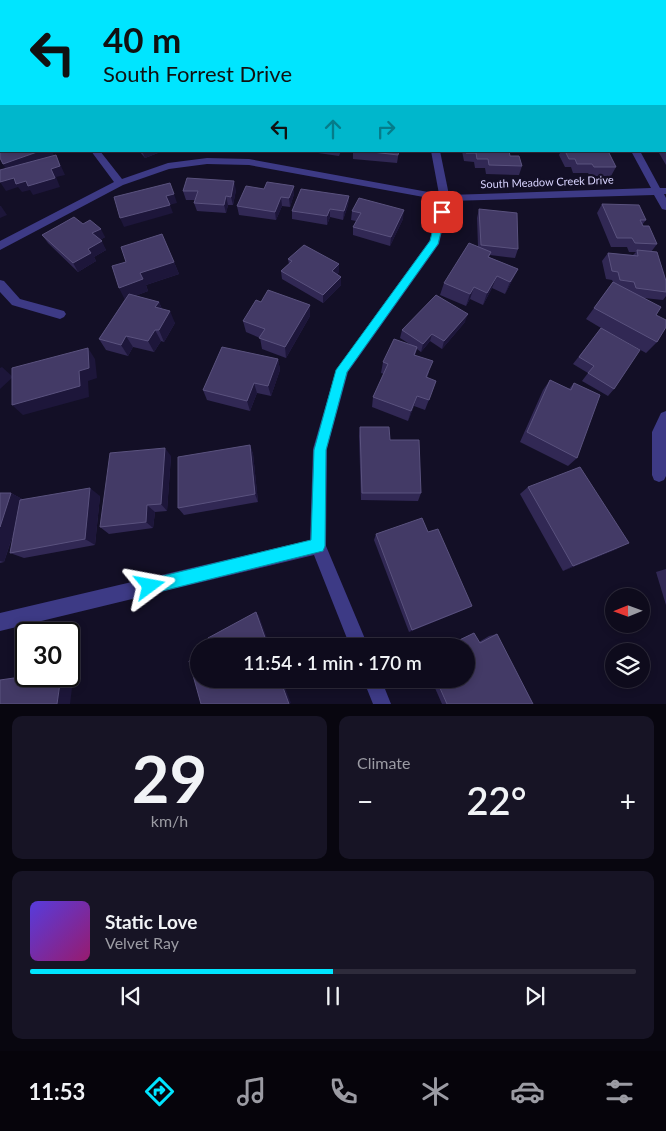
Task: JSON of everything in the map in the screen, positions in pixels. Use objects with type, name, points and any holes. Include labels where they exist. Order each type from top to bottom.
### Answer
[{"type":"street","points":[[96,152],[120,183]]},
{"type":"street","points":[[356,638],[318,546],[320,450],[342,370],[435,241],[445,198],[435,152]]},
{"type":"street","points":[[636,152],[661,191],[666,207]]},
{"type":"street","name":"South Meadow Creek Drive","points":[[0,246],[120,183],[168,166],[207,161],[249,162],[445,198],[661,191]]},
{"type":"street","points":[[0,284],[16,302],[60,314]]},
{"type":"street","points":[[659,475],[659,432],[666,417]]},
{"type":"street","points":[[0,622],[318,546]]},
{"type":"street","points":[[376,688],[382,704]]},
{"type":"building","points":[[0,152],[37,152],[3,164]]},
{"type":"building","points":[[372,152],[399,152],[398,155]]},
{"type":"building","points":[[509,152],[510,156],[519,156],[522,166],[489,165],[488,159],[477,159],[476,153],[466,153]]},
{"type":"building","points":[[566,152],[608,152],[616,167],[594,167],[592,164],[577,164],[575,159],[569,159]]},
{"type":"building","points":[[56,155],[60,166],[51,169],[55,178],[28,186],[26,181],[16,184],[14,178],[0,182],[0,170]]},
{"type":"building","points":[[187,178],[234,181],[231,197],[226,196],[224,205],[194,203],[198,191],[183,191]]},
{"type":"building","points":[[267,182],[294,186],[289,198],[281,197],[275,212],[237,206],[246,186],[264,189]]},
{"type":"building","points":[[170,183],[174,194],[166,196],[170,205],[120,218],[114,197]]},
{"type":"building","points":[[301,189],[349,196],[344,211],[330,209],[327,216],[292,211]]},
{"type":"building","points":[[359,198],[404,210],[391,237],[353,227],[361,213],[352,211]]},
{"type":"building","points":[[602,204],[639,205],[646,220],[640,220],[643,226],[649,226],[657,244],[635,243],[632,238],[617,238]]},
{"type":"building","points":[[479,209],[517,213],[518,249],[481,245]]},
{"type":"building","points":[[74,217],[83,224],[90,220],[101,229],[92,233],[102,241],[88,249],[91,253],[73,263],[42,235]]},
{"type":"building","points":[[162,234],[174,262],[140,273],[143,279],[119,288],[112,266],[126,262],[121,247]]},
{"type":"building","points":[[469,243],[491,252],[488,257],[518,269],[510,282],[497,276],[487,293],[474,287],[470,294],[444,283]]},
{"type":"building","points":[[304,245],[339,264],[332,271],[341,277],[323,295],[281,271],[292,261],[288,259]]},
{"type":"building","points":[[637,250],[657,252],[666,281],[666,292],[636,288],[634,282],[620,280],[618,272],[612,271],[608,253],[638,256]]},
{"type":"building","points":[[613,282],[661,307],[656,315],[666,320],[666,327],[657,342],[594,308]]},
{"type":"building","points":[[268,290],[310,305],[285,347],[259,338],[265,329],[243,321],[256,300],[261,302]]},
{"type":"building","points":[[129,294],[159,302],[155,307],[170,311],[159,330],[155,330],[148,341],[126,336],[121,345],[99,339]]},
{"type":"building","points":[[436,295],[468,314],[444,341],[432,334],[423,344],[402,330]]},
{"type":"building","points":[[601,328],[640,350],[614,389],[588,373],[594,366],[579,357]]},
{"type":"building","points":[[394,339],[417,347],[414,355],[433,361],[426,377],[436,381],[429,400],[417,396],[411,411],[373,397],[388,364],[383,362]]},
{"type":"building","points":[[222,347],[278,359],[268,386],[254,383],[247,401],[203,390]]},
{"type":"building","points":[[88,348],[89,368],[79,371],[80,386],[12,405],[12,368]]},
{"type":"building","points":[[550,380],[571,390],[574,383],[600,395],[577,458],[527,432]]},
{"type":"building","points":[[360,427],[389,427],[390,440],[419,440],[421,493],[362,493]]},
{"type":"building","points":[[250,445],[255,494],[178,508],[178,457]]},
{"type":"building","points":[[165,448],[161,504],[147,505],[146,522],[100,527],[110,453]]},
{"type":"building","points":[[580,467],[629,543],[573,566],[528,487]]},
{"type":"building","points":[[90,488],[85,539],[10,553],[20,500]]},
{"type":"building","points":[[0,493],[11,493],[0,527]]},
{"type":"building","points":[[422,518],[428,532],[438,529],[472,606],[412,630],[376,534]]},
{"type":"building","points":[[256,612],[265,638],[208,638]]},
{"type":"building","points":[[474,633],[480,643],[497,634],[533,704],[447,704],[440,688],[475,688],[475,638],[464,638]]},
{"type":"building","points":[[15,678],[15,687],[59,687],[57,704],[0,704],[0,680]]},
{"type":"building","points":[[197,688],[283,688],[289,704],[201,704]]},
{"type":"route","points":[[150,586],[318,546],[320,450],[342,370],[435,241],[442,212]]}]
